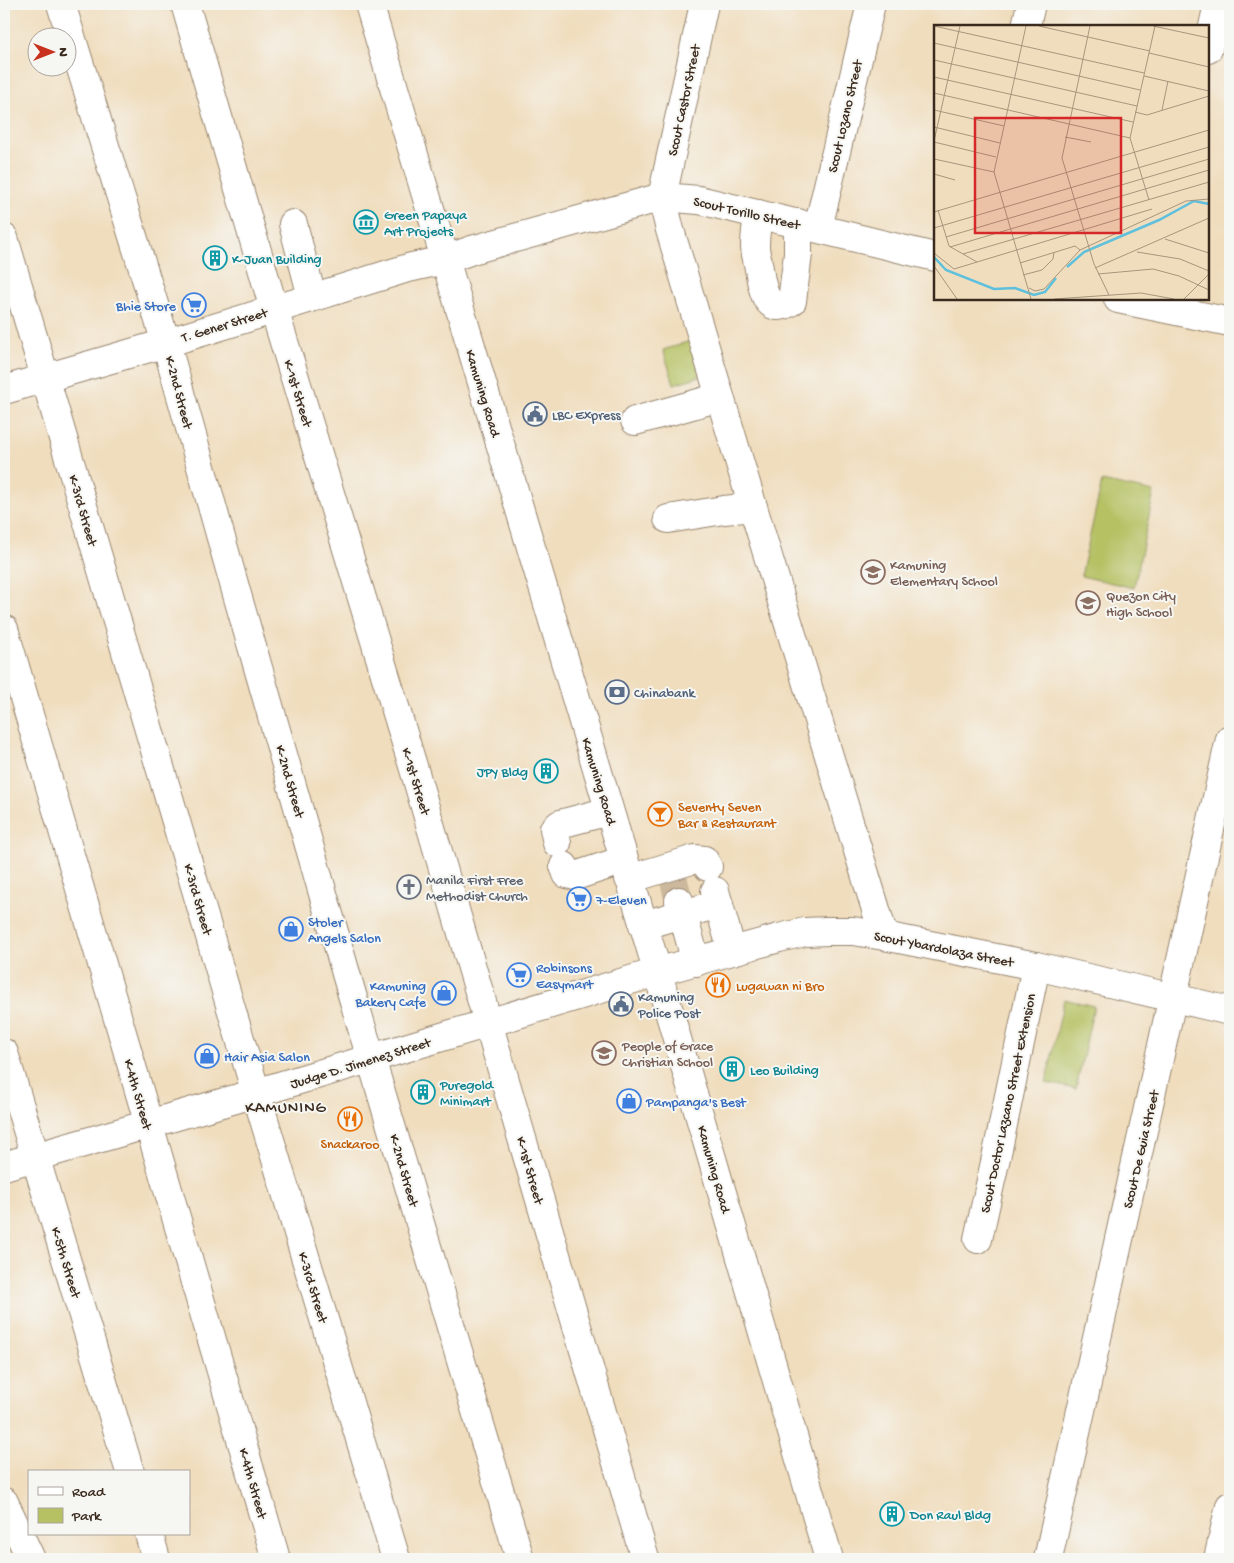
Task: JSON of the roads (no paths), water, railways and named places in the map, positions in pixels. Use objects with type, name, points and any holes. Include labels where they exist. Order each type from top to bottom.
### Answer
[{"type":"street","name":"K-2nd Street","points":[[61,4],[166,342],[238,600],[348,979],[520,1559]]},
{"type":"street","name":"K-1st Street","points":[[185,4],[274,309],[415,775],[645,1559]]},
{"type":"street","name":"Kamuning Road","points":[[369,4],[657,972],[829,1559]]},
{"type":"street","name":"Scout Castor Street","points":[[662,197],[704,4]]},
{"type":"street","name":"Scout Lozano Street","points":[[758,214],[755,246],[762,291],[768,302],[774,305],[785,306],[792,301],[798,254],[808,226],[870,4]]},
{"type":"street","points":[[1026,25],[1031,4]]},
{"type":"street","points":[[1209,44],[1218,4]]},
{"type":"street","name":"Scout Torillo Street","points":[[444,260],[472,250],[662,197],[698,200],[934,257]]},
{"type":"street","points":[[662,197],[670,230],[752,507],[884,936]]},
{"type":"street","points":[[293,224],[312,297]]},
{"type":"street","name":"K-3rd Street","points":[[4,238],[256,1093],[396,1559]]},
{"type":"street","name":"T. Gener Street","points":[[4,390],[408,268],[444,260]]},
{"type":"street","points":[[1129,300],[1150,302],[1230,322]]},
{"type":"street","points":[[635,421],[720,397]]},
{"type":"street","points":[[668,519],[752,507]]},
{"type":"street","name":"K-4th Street","points":[[4,629],[276,1559]]},
{"type":"street","name":"Scout De Guia Street","points":[[1048,1559],[1230,740]]},
{"type":"street","points":[[609,811],[560,824],[554,830],[567,874],[575,876],[626,869],[676,890],[714,887]]},
{"type":"street","points":[[643,926],[676,890],[695,859],[704,860],[714,887],[732,951]]},
{"type":"street","points":[[676,890],[696,962]]},
{"type":"street","name":"Scout Ybardolaza Street","points":[[657,972],[805,932],[828,930],[853,931],[1036,966],[1230,1011]]},
{"type":"street","name":"Scout Doctor Lazcano Street Extension","points":[[978,1239],[1000,1144],[1036,966]]},
{"type":"street","name":"Judge D. Jimenez Street","points":[[4,1166],[256,1093],[657,972]]},
{"type":"street","name":"K-5th Street","points":[[4,1053],[129,1470]]},
{"type":"street","points":[[4,1502],[31,1559]]},
{"type":"street","points":[[1218,1559],[1230,1506]]},
{"type":"street","points":[[150,1536],[156,1559]]},
{"type":"tunnel","points":[[673,877],[679,901]]},
{"type":"place","name":"Green Papaya Art Projects","points":[[366,222]]},
{"type":"place","name":"K-Juan Building","points":[[215,258]]},
{"type":"place","name":"Bhie Store","points":[[194,305]]},
{"type":"place","name":"LBC Express","points":[[535,414]]},
{"type":"place","name":"Kamuning Elementary School","points":[[873,572]]},
{"type":"place","name":"Quezon City High School","points":[[1088,603]]},
{"type":"place","name":"Chinabank","points":[[617,692]]},
{"type":"place","name":"JPY Bldg","points":[[546,771]]},
{"type":"place","name":"Seventy Seven Bar & Restaurant","points":[[660,814]]},
{"type":"place","name":"Manila First Free Methodist Church","points":[[409,887]]},
{"type":"place","name":"7-Eleven","points":[[579,899]]},
{"type":"place","name":"Stoler Angels Salon","points":[[291,929]]},
{"type":"place","name":"Robinsons Easymart","points":[[519,975]]},
{"type":"place","name":"Lugawan ni Bro","points":[[718,985]]},
{"type":"place","name":"Kamuning Bakery Cafe","points":[[444,993]]},
{"type":"place","name":"Kamuning Police Post","points":[[621,1004]]},
{"type":"place","name":"People of Grace Christian School","points":[[604,1053]]},
{"type":"place","name":"Hair Asia Salon","points":[[207,1056]]},
{"type":"place","name":"Leo Building","points":[[732,1069]]},
{"type":"place","name":"Puregold Minimart","points":[[423,1092]]},
{"type":"place","name":"Pampanga's Best","points":[[629,1101]]},
{"type":"place","name":"Snackaroo","points":[[350,1119]]},
{"type":"place","name":"Don Raul Bldg","points":[[892,1514]]},
{"type":"district","name":"KAMUNING","points":[[286,1106]]}]
